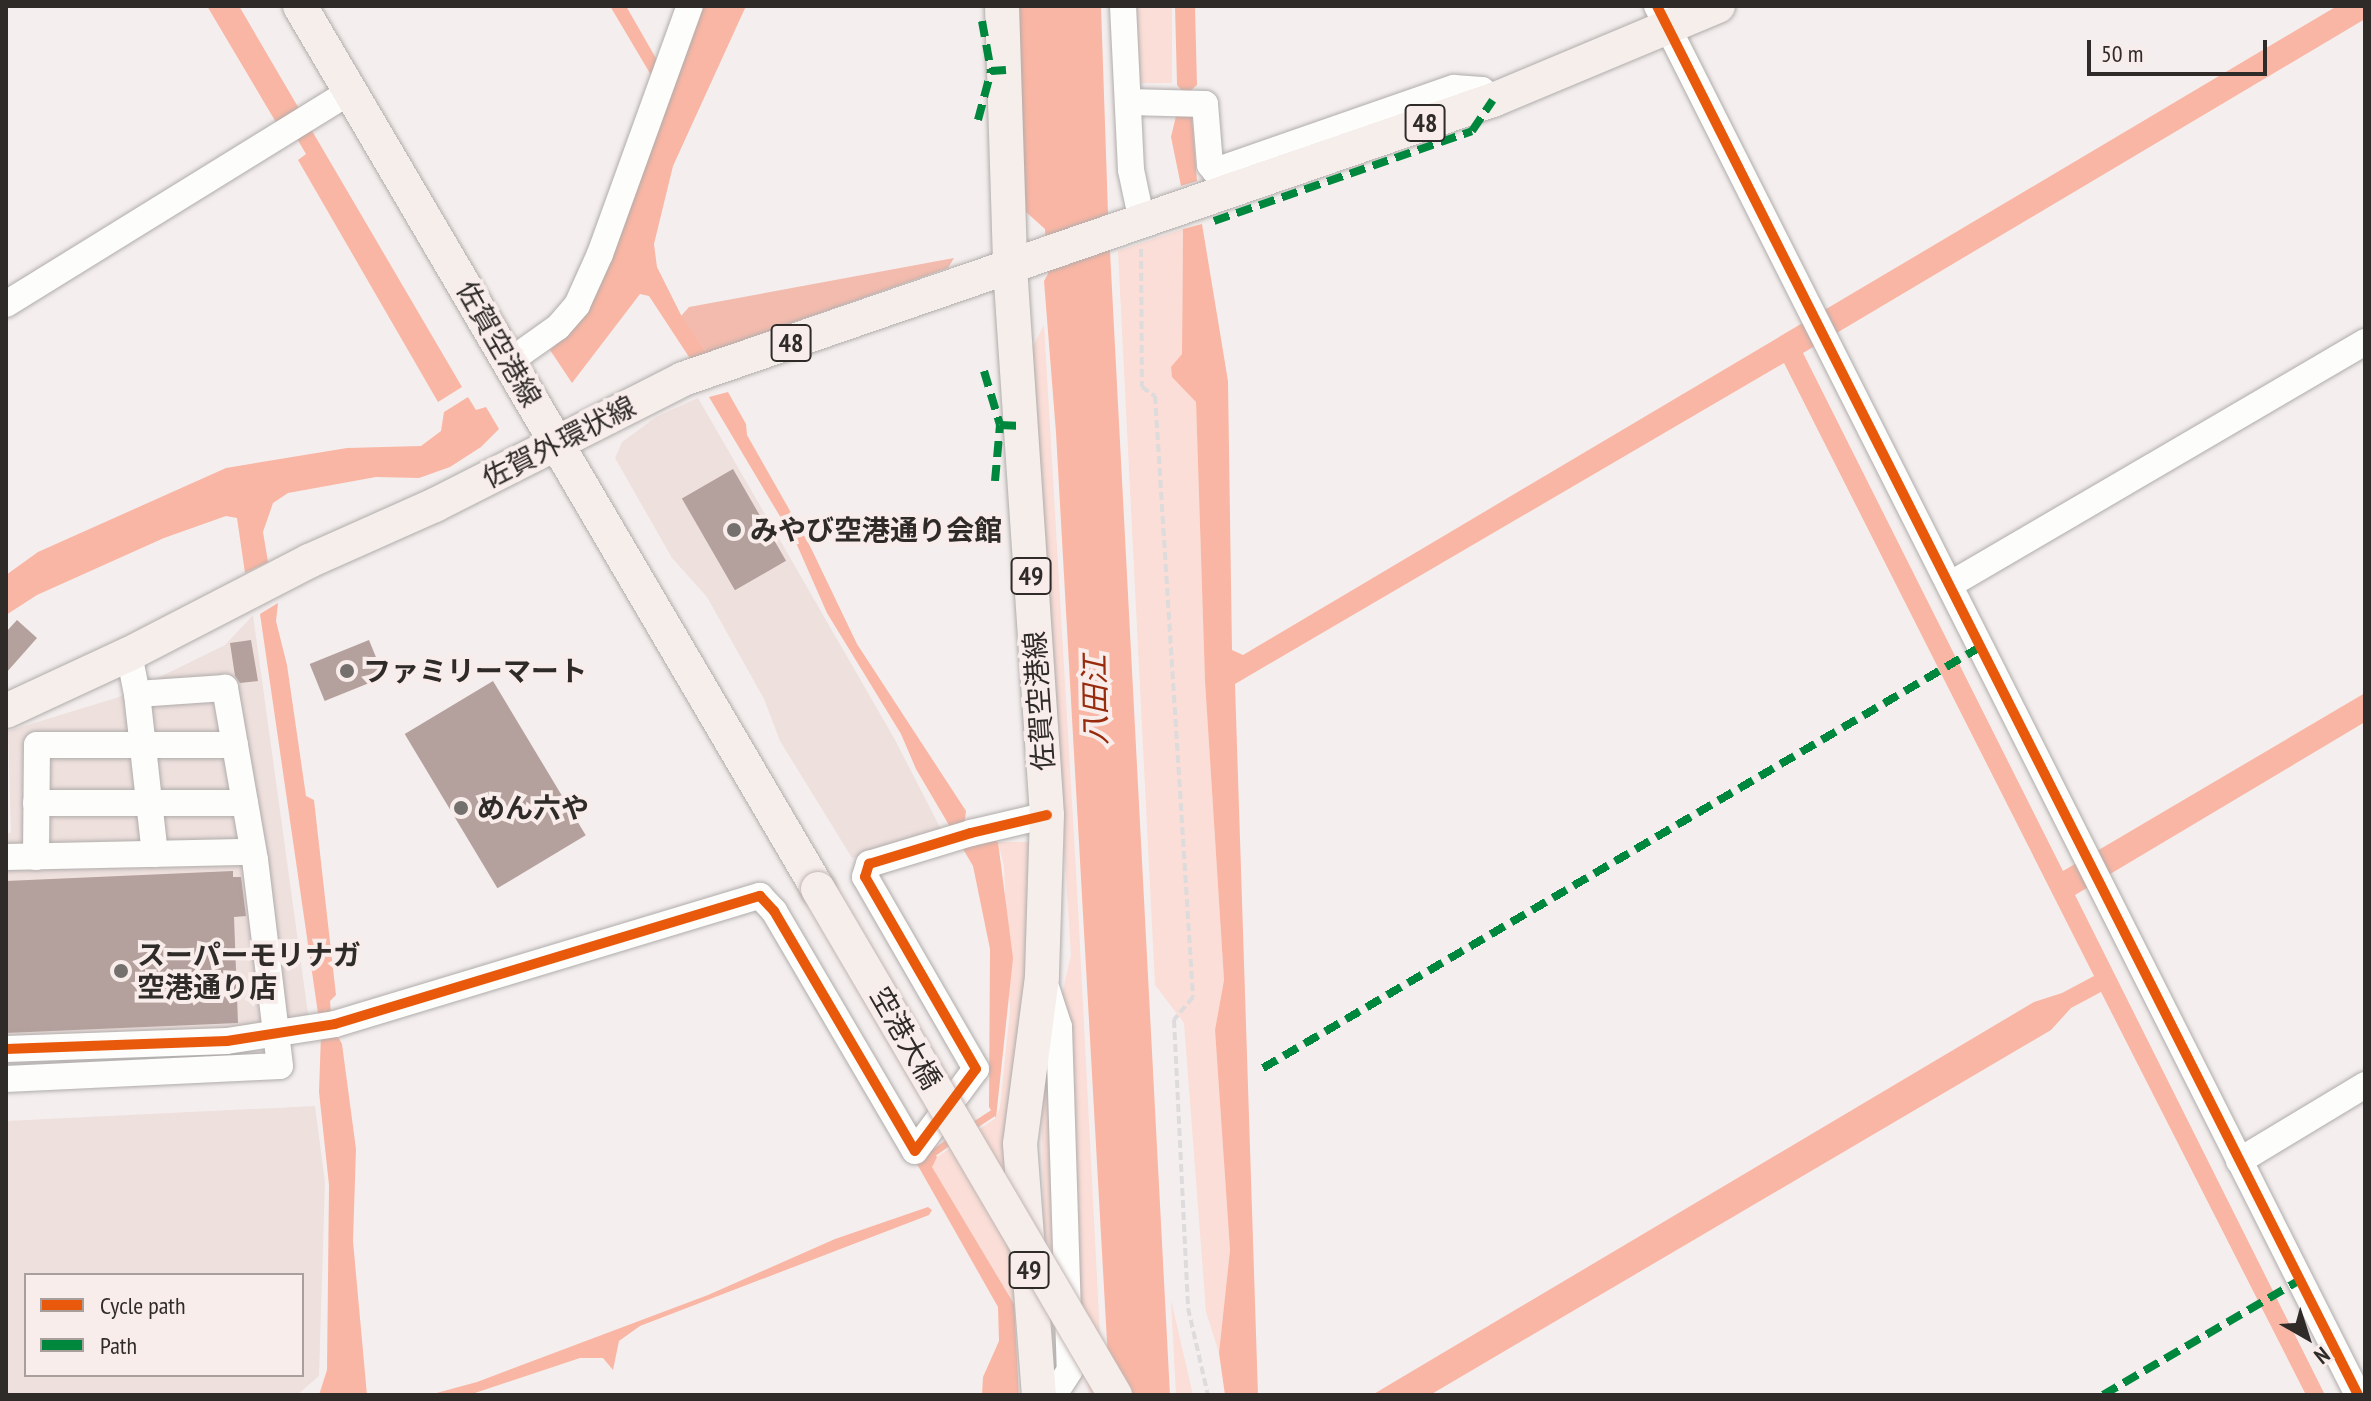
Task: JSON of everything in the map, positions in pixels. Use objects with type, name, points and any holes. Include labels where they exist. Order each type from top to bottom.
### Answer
[{"type":"main road","name":"佐賀空港線","points":[[300,6],[818,889]]},
{"type":"main road","name":"佐賀空港線","points":[[1002,6],[1022,263],[1047,815],[1042,977],[1020,1144],[1039,1395]]},
{"type":"main road","name":"48","points":[[1022,263],[1493,100],[1662,17],[1718,6]]},
{"type":"main road","name":"佐賀外環状線","points":[[116,660],[309,561],[435,505],[683,379],[1022,263]]},
{"type":"main road","name":"48","points":[[6,711],[116,660]]},
{"type":"main road","name":"空港大橋","points":[[818,889],[1115,1395]]},
{"type":"street","points":[[510,361],[558,327],[577,305],[600,254],[690,6]]},
{"type":"street","points":[[1123,6],[1136,223]]},
{"type":"street","points":[[1662,17],[2358,1395]]},
{"type":"street","points":[[1128,102],[1205,104],[1210,165],[1215,171],[1454,88],[1482,90],[1493,100]]},
{"type":"street","points":[[6,304],[351,91]]},
{"type":"street","points":[[1951,584],[2365,342]]},
{"type":"street","points":[[116,660],[137,694],[155,854]]},
{"type":"street","points":[[6,1079],[280,1066],[253,852],[225,688],[137,694]]},
{"type":"street","points":[[36,857],[37,745],[235,745]]},
{"type":"street","points":[[36,803],[245,803]]},
{"type":"street","points":[[6,1049],[227,1041],[326,1026],[760,896],[774,911],[915,1151],[976,1069],[865,877],[869,864],[1047,815]]},
{"type":"street","points":[[6,857],[253,852]]},
{"type":"street","points":[[1042,977],[1059,1027],[1070,1370],[1054,1395]]},
{"type":"street","points":[[2239,1161],[2365,1085]]},
{"type":"path","points":[[1136,223],[1142,387],[1155,396],[1193,997],[1174,1020],[1188,1308],[1208,1395]]},
{"type":"shaded area","points":[[1133,6],[1172,6],[1172,83],[1133,83]]},
{"type":"shaded area","points":[[1183,229],[1182,354],[1171,368],[1173,377],[1196,402],[1205,681],[1224,980],[1215,1030],[1230,1250],[1219,1353],[1206,1312],[1184,1023],[1155,985],[1118,251]]},
{"type":"shaded area","points":[[954,258],[948,268],[707,353],[681,316],[689,307]]},
{"type":"shaded area","points":[[1044,325],[1103,1395],[1089,1395],[1084,1318],[1044,1234],[1041,1086],[1071,955],[1032,348]]},
{"type":"shaded area","points":[[698,398],[894,738],[943,833],[852,858],[780,741],[764,699],[707,597],[672,558],[615,458],[622,442],[656,417]]},
{"type":"shaded area","points":[[253,615],[309,1021],[232,1033],[6,1041],[6,833],[11,833],[8,731],[119,697],[225,645]]},
{"type":"shaded area","points":[[998,842],[1030,842],[1034,953],[1006,1117],[1014,1304],[931,1166],[937,1157],[996,1118],[1000,1107],[1010,1011],[1004,866]]},
{"type":"shaded area","points":[[315,1106],[325,1182],[319,1376],[297,1395],[6,1395],[6,1121]]},
{"type":"shaded area","points":[[1171,1300],[1193,1395],[1176,1395]]},
{"type":"water","points":[[207,6],[239,6],[462,387],[438,402],[298,160],[306,154],[286,120],[277,124]]},
{"type":"water","points":[[610,6],[626,6],[657,60],[651,75]]},
{"type":"water","points":[[700,6],[746,6],[673,166],[654,244],[657,267],[681,315],[707,353],[691,360],[649,296],[640,294],[572,383],[550,350],[575,327],[602,281]]},
{"type":"water","name":"八田江","points":[[1016,6],[1101,6],[1108,213],[1170,1395],[1110,1395],[1056,433],[1044,281],[1048,274],[1045,229],[1026,212]]},
{"type":"water","points":[[1175,6],[1195,6],[1197,85],[1190,91],[1197,181],[1181,186],[1171,137],[1182,91],[1177,85]]},
{"type":"water","points":[[2337,6],[2365,6],[2365,19],[1803,353],[2063,871],[2365,693],[2365,722],[2075,895],[2325,1395],[2306,1395],[2101,992],[2071,1008],[2051,1030],[1430,1395],[1372,1395],[2034,1002],[2062,993],[2094,976],[1784,363],[1235,684],[1258,1395],[1225,1395],[1219,1353],[1230,1250],[1215,1030],[1224,980],[1205,681],[1196,402],[1172,377],[1171,367],[1182,354],[1183,229],[1202,224],[1228,381],[1232,650],[1243,655]]},
{"type":"water","points":[[728,392],[746,424],[747,435],[810,546],[857,644],[966,811],[964,828],[998,842],[1013,958],[996,1118],[989,1107],[990,949],[973,866],[916,769],[901,734],[827,613],[797,545],[709,397]]},
{"type":"water","points":[[468,397],[476,410],[486,407],[499,429],[481,447],[450,467],[419,478],[376,477],[288,493],[273,503],[263,532],[268,562],[245,573],[237,518],[226,516],[164,538],[37,595],[6,615],[6,575],[38,552],[226,468],[347,448],[421,446],[441,431],[444,412]]},
{"type":"water","points":[[278,603],[276,621],[287,665],[306,796],[314,800],[336,995],[330,1001],[332,1026],[342,1044],[356,1149],[353,1241],[367,1395],[319,1395],[327,1370],[329,1185],[319,1092],[321,1034],[260,614]]},
{"type":"water","points":[[930,1147],[937,1157],[932,1167],[1014,1304],[1019,1395],[982,1395],[983,1377],[999,1341],[998,1307],[913,1157]]},
{"type":"water","points":[[928,1207],[932,1210],[929,1215],[640,1326],[619,1341],[613,1370],[603,1358],[580,1358],[469,1395],[429,1395],[477,1382],[708,1295],[835,1239]]},
{"type":"building","name":"みやび空港通り会館","points":[[733,469],[786,561],[735,590],[682,499]]},
{"type":"building","points":[[17,620],[37,638],[6,673],[6,632]]},
{"type":"building","points":[[251,640],[258,681],[240,683],[235,676],[230,643]]},
{"type":"building","name":"ファミリーマート","points":[[369,640],[384,677],[325,701],[310,664]]},
{"type":"building","points":[[493,681],[586,835],[497,888],[405,734]]},
{"type":"building","name":"スーパーモリナガ 空港通り店","points":[[233,871],[233,877],[241,877],[246,916],[234,917],[238,1023],[6,1033],[6,881]]},
{"type":"waterway","points":[[969,1128],[992,1113]]},
{"type":"waterway","points":[[934,1152],[955,1137]]},
{"type":"marked path","points":[[982,21],[991,71]]},
{"type":"marked path","points":[[978,120],[991,71],[1006,70]]},
{"type":"marked path","points":[[1214,221],[1472,131],[1493,100]]},
{"type":"marked path","points":[[984,371],[1000,425]]},
{"type":"marked path","points":[[995,481],[1000,425],[1021,426]]},
{"type":"marked path","points":[[1263,1068],[1980,647]]},
{"type":"marked path","points":[[2103,1395],[2300,1280]]},
{"type":"cycle path","points":[[1657,6],[2358,1395]]},
{"type":"cycle path","points":[[6,1049],[227,1041],[335,1024],[760,896],[774,911],[915,1151],[976,1069],[865,877],[869,864],[971,833],[1047,815]]},
{"type":"place","name":"みやび空港通り会館","points":[[734,530]]},
{"type":"place","name":"ファミリーマート","points":[[347,671]]},
{"type":"place","name":"めん六や","points":[[461,808]]},
{"type":"place","name":"スーパーモリナガ 空港通り店","points":[[121,971]]}]
